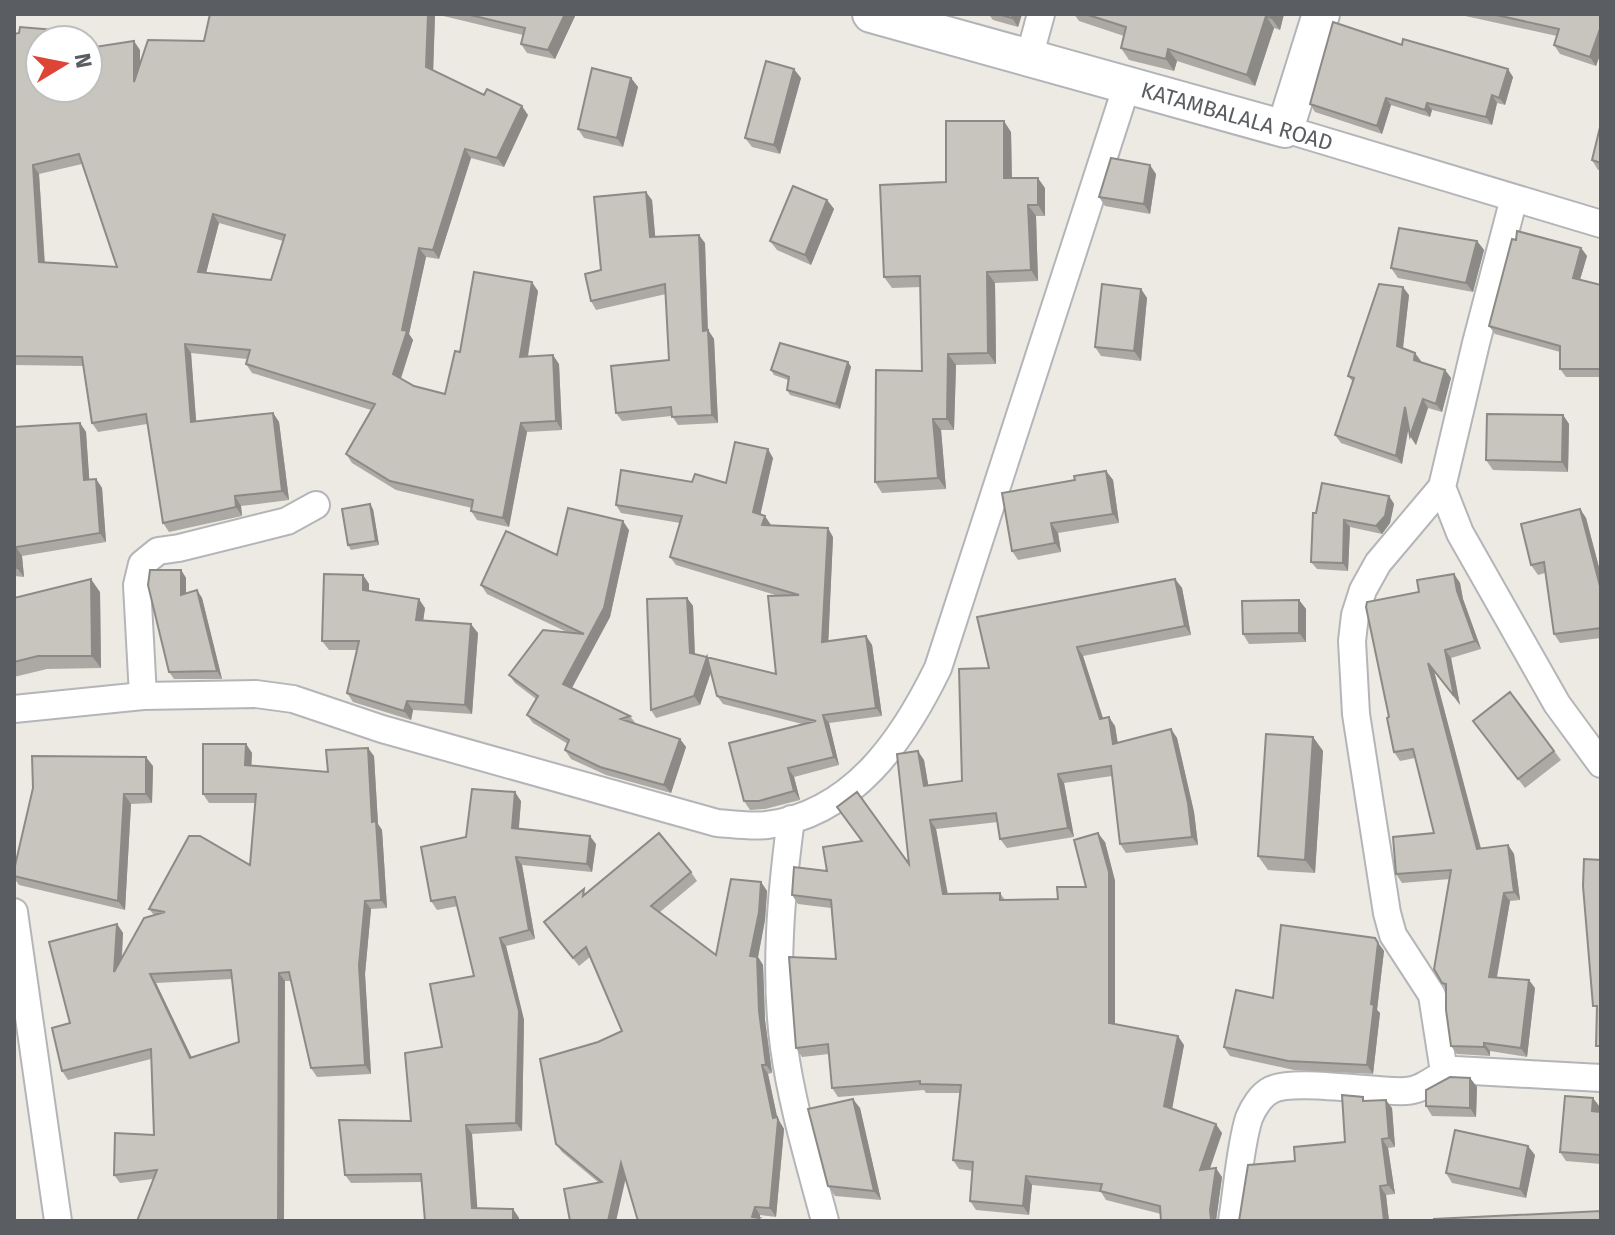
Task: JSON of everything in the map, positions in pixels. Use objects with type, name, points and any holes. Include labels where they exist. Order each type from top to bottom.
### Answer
[{"type":"main road","name":"KATAMBALALA ROAD","points":[[871,14],[1285,129]]},
{"type":"main road","points":[[1285,129],[1321,14]]},
{"type":"street","points":[[1029,58],[1041,14]]},
{"type":"street","points":[[14,709],[143,696],[256,694],[293,699],[382,729],[717,823],[766,826],[812,815],[846,792],[891,750],[916,713],[938,668],[1127,85]]},
{"type":"street","name":"KATAMBALALA ROAD","points":[[1285,129],[1601,224]]},
{"type":"street","points":[[1444,1072],[1432,995],[1393,935],[1387,913],[1356,714],[1352,641],[1355,615],[1363,590],[1378,563],[1442,487],[1514,198]]},
{"type":"street","points":[[1442,487],[1460,533],[1557,704],[1601,764]]},
{"type":"street","points":[[143,696],[137,585],[142,564],[158,551],[287,521],[316,505]]},
{"type":"street","points":[[791,819],[782,912],[780,1004],[794,1096],[825,1221]]},
{"type":"street","points":[[14,912],[58,1221]]},
{"type":"street","points":[[1232,1221],[1249,1118],[1258,1101],[1272,1089],[1309,1087],[1405,1091],[1421,1089],[1444,1072],[1455,1070],[1601,1078]]},
{"type":"building","points":[[210,14],[428,14],[426,67],[484,95],[487,89],[522,106],[497,158],[465,149],[433,250],[419,248],[402,330],[407,331],[393,374],[414,386],[445,394],[455,351],[460,352],[474,272],[532,282],[520,357],[553,355],[556,421],[521,423],[503,518],[471,511],[473,500],[390,481],[346,454],[375,404],[246,364],[250,350],[185,344],[191,422],[273,413],[282,491],[235,496],[236,507],[163,523],[146,414],[92,423],[82,357],[14,356],[14,34],[19,33],[20,27],[24,27],[24,104],[104,104],[104,46],[134,41],[134,82],[148,40],[204,41]],"holes":[[[79,154],[117,267],[39,262],[33,165]],[[213,214],[285,235],[271,280],[198,272]]]},
{"type":"building","points":[[466,14],[565,14],[548,50],[521,44],[525,28]]},
{"type":"building","points":[[1085,14],[1272,14],[1271,18],[1266,16],[1247,75],[1168,49],[1166,59],[1121,48],[1126,27]]},
{"type":"building","points":[[1492,14],[1601,14],[1601,26],[1590,57],[1554,45],[1559,29]]},
{"type":"building","points":[[1333,22],[1402,45],[1403,39],[1508,69],[1499,98],[1492,95],[1486,117],[1427,103],[1425,110],[1386,98],[1377,126],[1310,104]]},
{"type":"building","points":[[766,61],[794,69],[774,145],[745,138]]},
{"type":"building","points":[[592,68],[631,78],[617,138],[578,129]]},
{"type":"building","points":[[946,121],[1004,121],[1004,178],[1038,178],[1038,205],[1028,205],[1031,270],[987,272],[988,353],[948,354],[947,419],[933,419],[938,478],[875,482],[876,370],[922,371],[920,276],[884,277],[880,185],[946,182]]},
{"type":"building","points":[[1601,123],[1601,163],[1592,160]]},
{"type":"building","points":[[1111,158],[1150,165],[1144,204],[1099,197]]},
{"type":"building","points":[[793,186],[827,200],[805,255],[770,241]]},
{"type":"building","points":[[646,192],[650,237],[699,235],[703,331],[708,330],[712,415],[672,417],[671,407],[616,413],[611,366],[669,360],[665,284],[591,301],[585,274],[601,270],[594,197]]},
{"type":"building","points":[[1399,228],[1477,241],[1466,283],[1391,268]]},
{"type":"building","points":[[1517,231],[1581,248],[1573,278],[1601,285],[1601,369],[1560,369],[1560,346],[1489,326],[1512,239],[1516,240]]},
{"type":"building","points":[[1102,284],[1141,289],[1134,351],[1095,347]]},
{"type":"building","points":[[1379,284],[1403,287],[1397,346],[1415,353],[1414,360],[1445,370],[1436,404],[1423,399],[1410,436],[1405,407],[1396,456],[1335,435],[1354,378],[1348,376]]},
{"type":"building","points":[[780,343],[848,362],[836,404],[787,390],[789,377],[771,370]]},
{"type":"building","points":[[1487,414],[1563,415],[1562,462],[1486,460]]},
{"type":"building","points":[[80,423],[84,480],[96,479],[100,533],[16,547],[17,568],[14,568],[14,427]]},
{"type":"building","points":[[735,442],[768,449],[753,512],[765,516],[762,525],[828,528],[822,642],[866,636],[876,708],[823,715],[834,757],[788,768],[794,791],[759,801],[744,801],[729,743],[816,721],[717,696],[707,657],[776,674],[768,596],[799,595],[670,557],[682,516],[616,505],[621,470],[692,482],[695,474],[726,483]]},
{"type":"building","points":[[1106,471],[1113,514],[1051,523],[1055,543],[1012,551],[1002,493]]},
{"type":"building","points":[[1322,483],[1389,496],[1385,516],[1376,526],[1344,520],[1343,563],[1311,562],[1313,513],[1316,513]]},
{"type":"building","points":[[370,504],[376,541],[348,545],[342,509]]},
{"type":"building","points":[[568,508],[623,521],[604,608],[563,684],[630,716],[621,719],[680,739],[664,785],[600,767],[565,750],[569,740],[527,715],[538,696],[509,675],[543,630],[584,634],[481,585],[506,531],[557,555]]},
{"type":"building","points":[[1580,509],[1601,590],[1601,628],[1554,634],[1544,562],[1531,565],[1521,524]]},
{"type":"building","points":[[150,570],[181,570],[181,595],[197,590],[217,671],[169,672],[148,585]]},
{"type":"building","points":[[324,574],[363,575],[363,590],[419,599],[416,620],[471,624],[465,705],[407,701],[404,711],[347,693],[359,641],[322,641]]},
{"type":"building","points":[[1454,574],[1475,641],[1445,650],[1454,696],[1428,663],[1477,849],[1508,845],[1514,892],[1504,893],[1489,977],[1529,980],[1521,1048],[1484,1043],[1484,1047],[1451,1046],[1446,984],[1442,983],[1434,969],[1451,870],[1396,874],[1393,837],[1434,833],[1413,749],[1394,752],[1366,607],[1367,602],[1419,592],[1417,580]]},
{"type":"building","points":[[91,579],[92,656],[38,656],[14,662],[14,598]]},
{"type":"building","points":[[1175,579],[1185,626],[1077,647],[1100,719],[1109,717],[1113,744],[1171,729],[1188,803],[1192,837],[1120,844],[1111,766],[1058,774],[1068,828],[1000,839],[996,813],[930,820],[943,894],[1000,893],[1000,900],[1058,899],[1057,887],[1086,887],[1074,840],[1098,833],[1109,872],[1109,1023],[1178,1036],[1164,1106],[1216,1124],[1200,1170],[1216,1168],[1210,1210],[1213,1221],[1161,1221],[1160,1206],[1100,1191],[1102,1184],[1026,1176],[1023,1206],[970,1201],[973,1162],[953,1160],[961,1085],[920,1084],[920,1081],[832,1088],[828,1044],[796,1048],[789,957],[836,959],[831,900],[792,895],[794,867],[827,871],[823,847],[862,841],[837,807],[857,792],[909,864],[897,754],[918,751],[924,786],[962,781],[959,669],[989,668],[977,617]]},
{"type":"building","points":[[687,598],[690,653],[707,657],[694,696],[651,710],[647,599]]},
{"type":"building","points":[[1299,600],[1299,633],[1243,634],[1242,601]]},
{"type":"building","points":[[1510,692],[1554,751],[1518,779],[1473,721]]},
{"type":"building","points":[[1266,734],[1313,737],[1305,860],[1258,856]]},
{"type":"building","points":[[203,744],[246,744],[245,765],[328,772],[326,750],[368,748],[381,900],[365,901],[359,965],[365,1065],[311,1068],[289,972],[279,973],[278,1221],[137,1221],[157,1170],[114,1175],[115,1133],[154,1135],[151,1049],[62,1071],[52,1028],[70,1023],[49,942],[117,924],[114,972],[144,918],[165,912],[149,909],[189,836],[200,836],[250,865],[256,794],[203,794]],"holes":[[[231,970],[239,1042],[190,1058],[150,974]]]},
{"type":"building","points":[[32,756],[146,757],[146,794],[124,794],[118,901],[14,876],[33,788]]},
{"type":"building","points":[[472,789],[515,792],[512,828],[590,836],[587,864],[516,857],[529,930],[500,938],[519,1011],[516,1123],[466,1125],[472,1208],[513,1209],[513,1221],[425,1221],[421,1174],[345,1175],[339,1120],[411,1121],[405,1053],[442,1047],[430,984],[474,976],[455,897],[431,901],[421,847],[466,837]]},
{"type":"building","points":[[659,833],[691,872],[651,906],[716,955],[731,879],[761,882],[759,912],[750,956],[757,957],[759,1011],[766,1065],[762,1065],[773,1118],[777,1117],[778,1120],[770,1208],[755,1207],[752,1217],[759,1218],[752,1221],[638,1221],[621,1163],[608,1221],[570,1221],[564,1189],[602,1182],[556,1144],[540,1059],[598,1042],[622,1031],[586,947],[573,958],[544,922],[584,889],[583,896]]},
{"type":"building","points":[[1584,859],[1601,860],[1601,1046],[1596,1046],[1597,1006],[1593,1006],[1583,886]]},
{"type":"building","points":[[1281,925],[1375,938],[1378,943],[1367,1065],[1288,1061],[1224,1047],[1236,990],[1273,998]]},
{"type":"building","points":[[1450,1077],[1470,1078],[1470,1108],[1426,1106],[1426,1090]]},
{"type":"building","points":[[1342,1095],[1363,1097],[1363,1101],[1386,1100],[1389,1138],[1382,1139],[1388,1185],[1380,1186],[1384,1221],[1239,1221],[1248,1165],[1295,1161],[1294,1147],[1345,1142]]},
{"type":"building","points":[[1565,1096],[1593,1098],[1592,1111],[1601,1112],[1601,1155],[1560,1152]]},
{"type":"building","points":[[853,1099],[874,1191],[828,1186],[808,1109]]},
{"type":"building","points":[[1455,1130],[1528,1146],[1520,1189],[1446,1173]]},
{"type":"building","points":[[1601,1211],[1601,1221],[1434,1221],[1434,1219]]}]
